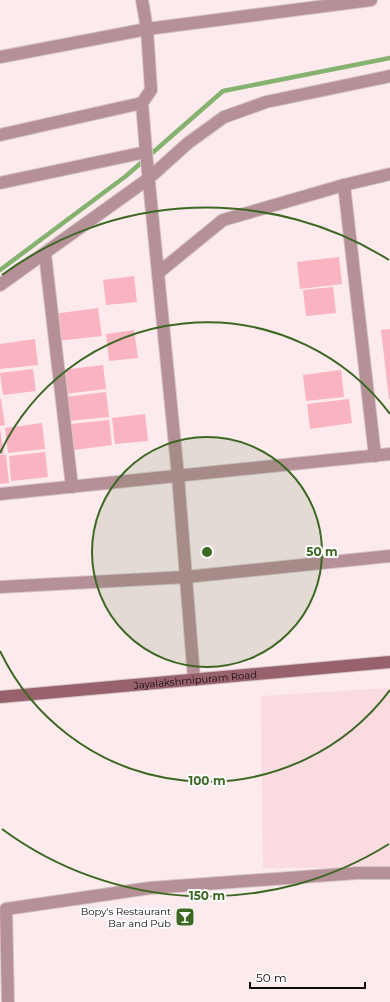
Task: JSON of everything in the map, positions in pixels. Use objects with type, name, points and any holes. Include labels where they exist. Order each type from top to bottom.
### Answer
[{"type":"street","points":[[142,0],[147,29],[151,90],[142,103],[148,180],[178,476],[194,679]]},
{"type":"street","points":[[0,57],[147,29],[371,0]]},
{"type":"street","points":[[0,285],[148,180],[188,143],[224,117],[266,102],[390,76]]},
{"type":"street","points":[[0,135],[142,103]]},
{"type":"street","points":[[0,183],[146,152]]},
{"type":"street","points":[[158,273],[223,220],[344,185],[390,174]]},
{"type":"street","points":[[344,185],[375,456]]},
{"type":"street","points":[[45,254],[72,487]]},
{"type":"street","points":[[0,494],[390,454]]},
{"type":"street","points":[[0,587],[186,577],[390,556]]},
{"type":"street","name":"Jayalakshmipuram Road","points":[[0,697],[390,662]]},
{"type":"street","points":[[8,1002],[6,909],[150,888],[357,873],[390,873]]},
{"type":"shaded area","points":[[390,688],[390,868],[263,868],[261,696]]},
{"type":"building","points":[[339,257],[342,284],[300,289],[297,262]]},
{"type":"building","points":[[134,276],[137,302],[106,305],[103,280]]},
{"type":"building","points":[[333,287],[336,313],[306,316],[303,290]]},
{"type":"building","points":[[98,308],[102,336],[56,341],[53,314]]},
{"type":"building","points":[[390,329],[390,399],[389,399],[381,330]]},
{"type":"building","points":[[134,330],[138,358],[109,361],[106,334]]},
{"type":"building","points":[[35,339],[38,365],[0,369],[0,344]]},
{"type":"building","points":[[103,365],[106,389],[65,394],[62,370]]},
{"type":"building","points":[[33,369],[36,391],[3,395],[0,373]]},
{"type":"building","points":[[341,370],[344,397],[306,401],[303,375]]},
{"type":"building","points":[[106,392],[109,417],[68,421],[65,397]]},
{"type":"building","points":[[0,399],[5,425],[0,426]]},
{"type":"building","points":[[349,399],[352,423],[310,429],[307,404]]},
{"type":"building","points":[[145,414],[148,441],[115,444],[112,418]]},
{"type":"building","points":[[109,420],[112,445],[74,450],[71,424]]},
{"type":"building","points":[[42,423],[45,449],[8,453],[5,428]]},
{"type":"building","points":[[0,429],[4,454],[0,454]]},
{"type":"building","points":[[45,452],[48,477],[11,481],[9,456]]},
{"type":"building","points":[[0,455],[6,455],[9,483],[0,484]]},
{"type":"waterway","points":[[0,270],[126,176],[223,91],[390,58]]},
{"type":"place","name":"Bopy's Restaurant Bar and Pub","points":[[185,917]]}]
